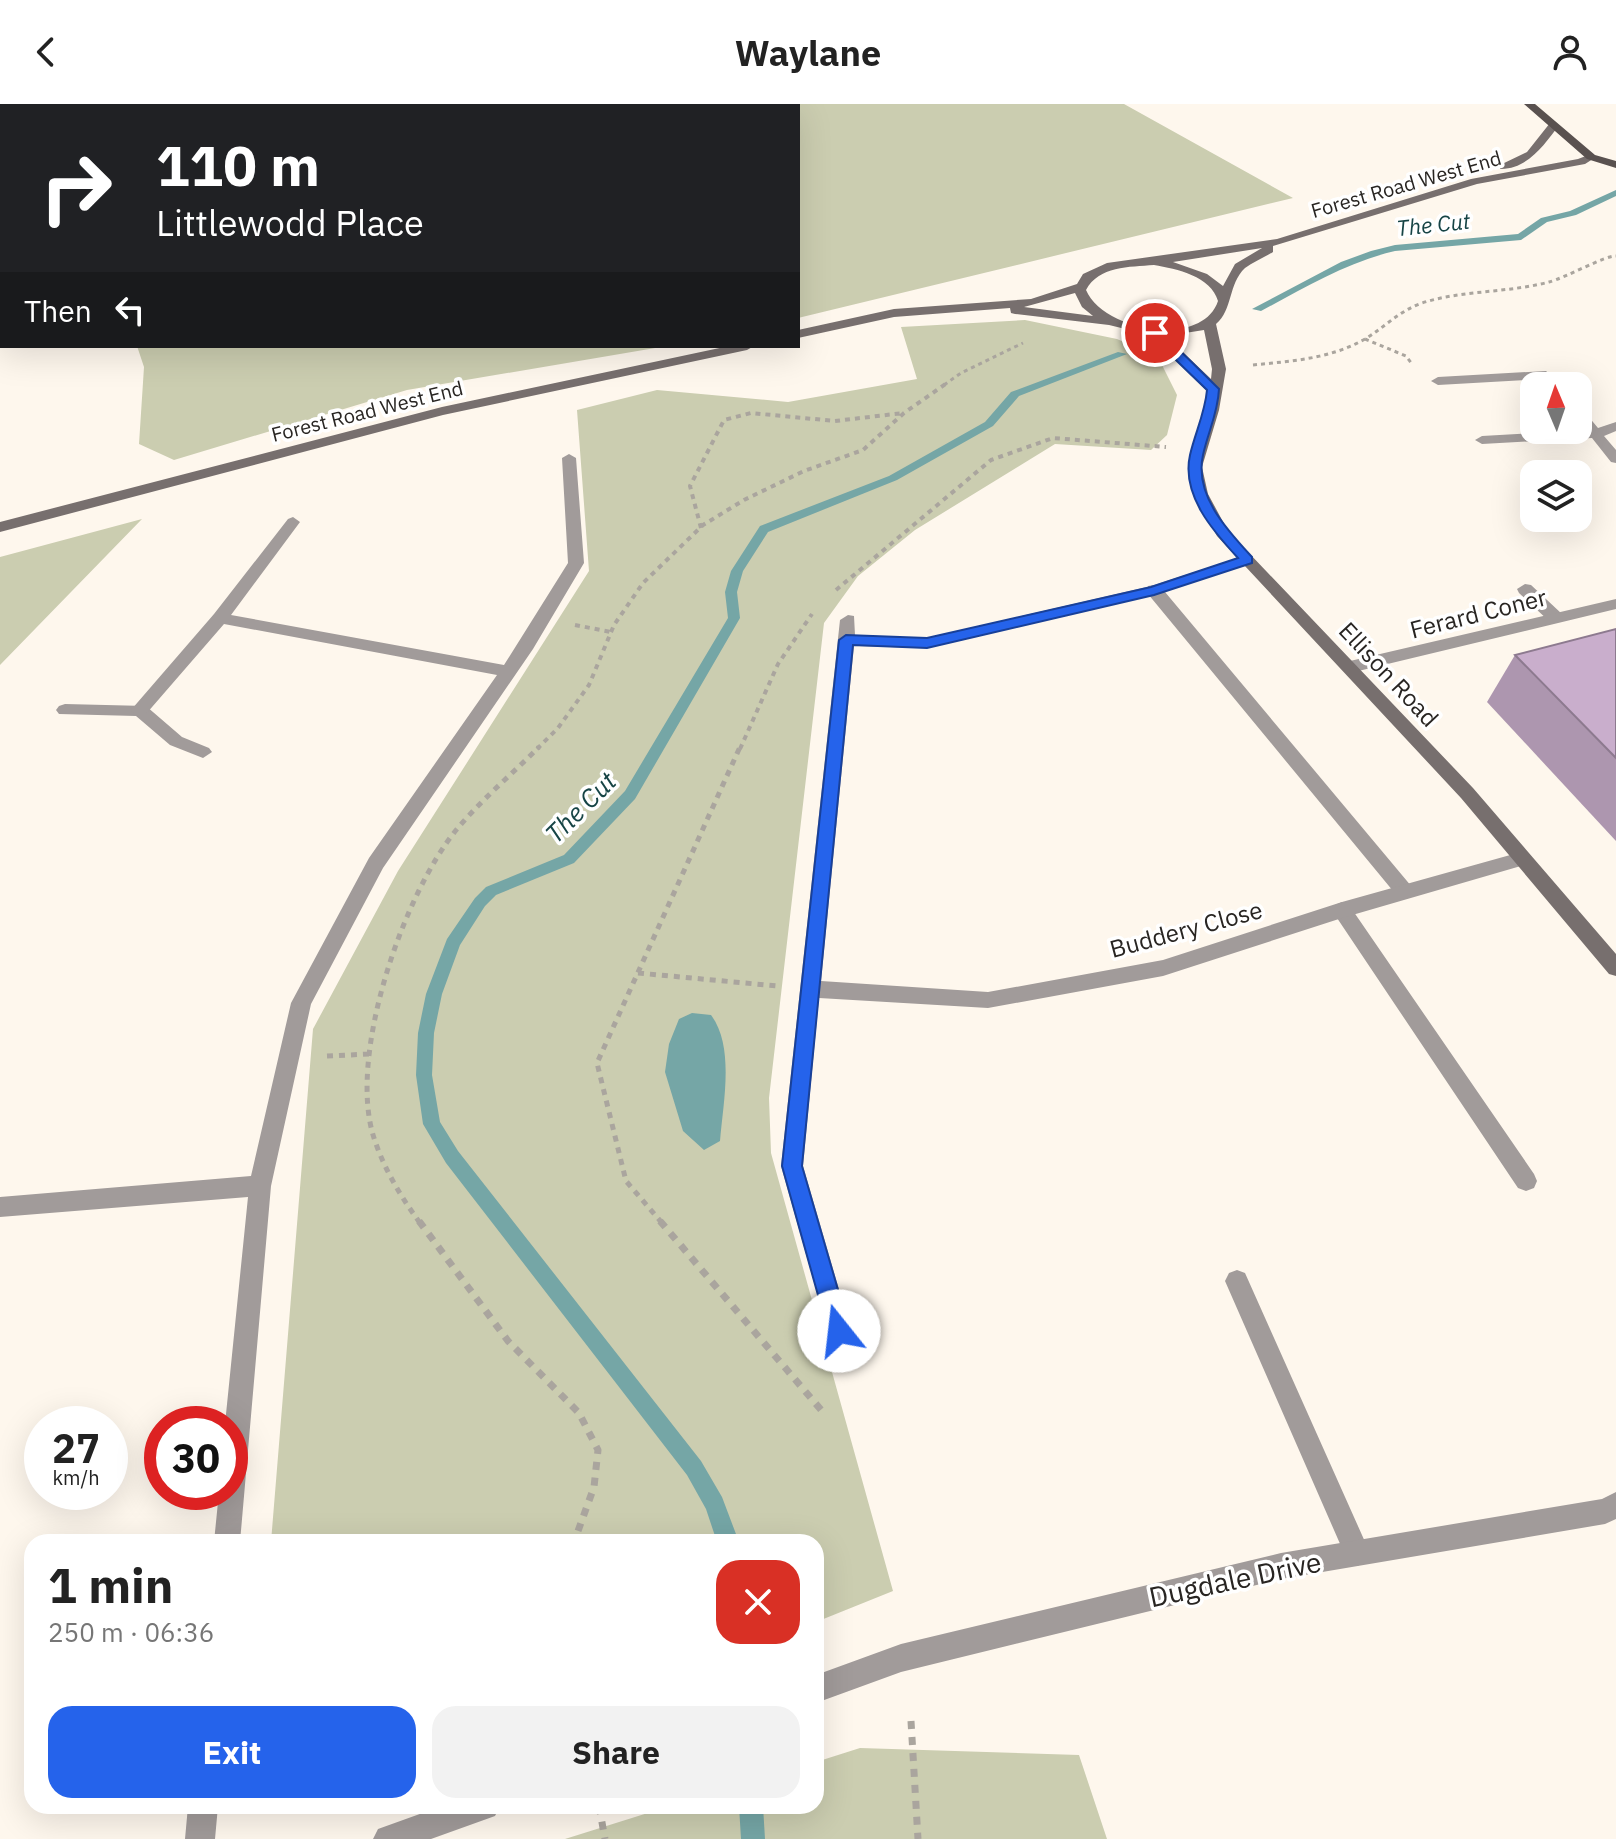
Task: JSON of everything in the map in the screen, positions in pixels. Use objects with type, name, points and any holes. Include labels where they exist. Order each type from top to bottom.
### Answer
[{"type":"main road","points":[[1529,104],[1594,158],[1616,165]]},
{"type":"main road","points":[[1475,181],[1531,154],[1554,125]]},
{"type":"main road","name":"Forest Road West End","points":[[1079,287],[1087,276],[1101,267],[1279,242],[1475,181],[1594,158]]},
{"type":"main road","name":"Forest Road West End","points":[[1209,323],[1217,318],[1224,306],[1223,297],[1239,267],[1279,242]]},
{"type":"main road","points":[[1154,261],[1199,274],[1215,284],[1223,297]]},
{"type":"main road","points":[[800,334],[894,313],[1033,303],[1079,287],[1081,299],[1097,317],[1108,322]]},
{"type":"main road","points":[[995,307],[1108,322],[1155,333],[1180,333],[1209,323]]},
{"type":"main road","name":"Ellison Road","points":[[1209,323],[1219,369],[1213,389],[1212,410],[1195,467],[1197,484],[1207,510],[1222,533],[1467,793],[1616,968]]},
{"type":"main road","points":[[1155,333],[1213,389]]},
{"type":"main road","name":"Forest Road West End","points":[[0,527],[442,411],[738,348]]},
{"type":"street","points":[[1438,381],[1520,376]]},
{"type":"street","points":[[1482,440],[1596,434],[1616,426]]},
{"type":"street","points":[[1592,429],[1616,459]]},
{"type":"street","points":[[228,1534],[260,1186],[301,1003],[376,863],[509,672],[576,563],[569,458]]},
{"type":"street","points":[[140,710],[220,618],[293,522]]},
{"type":"street","points":[[847,1358],[792,1166],[847,630],[927,643],[1154,590],[1247,560]]},
{"type":"street","points":[[1525,589],[1556,618]]},
{"type":"street","points":[[1154,590],[1405,892]]},
{"type":"street","name":"Ferard Coner","points":[[1350,667],[1616,604]]},
{"type":"street","points":[[220,618],[509,672]]},
{"type":"street","points":[[65,710],[140,710],[176,741],[203,752]]},
{"type":"street","name":"Buddery Close","points":[[808,989],[988,1000],[1163,968],[1342,910],[1521,859]]},
{"type":"street","points":[[1342,910],[1526,1181]]},
{"type":"street","points":[[0,1207],[260,1186]]},
{"type":"street","points":[[1237,1281],[1357,1553]]},
{"type":"street","name":"Dugdale Drive","points":[[824,1686],[901,1658],[1281,1566],[1605,1511],[1616,1505]]},
{"type":"street","points":[[200,1839],[202,1814]]},
{"type":"street","points":[[388,1839],[461,1814]]},
{"type":"path","points":[[1248,365],[1317,359],[1365,339],[1401,311],[1425,302],[1545,283],[1572,275],[1609,255],[1616,256]]},
{"type":"path","points":[[1365,339],[1406,356]]},
{"type":"path","points":[[577,1534],[594,1487],[598,1450],[579,1413],[508,1341],[399,1194],[373,1136],[367,1075],[374,1024],[392,952],[423,880],[457,829],[558,728],[589,685],[614,625],[643,583],[701,528],[776,483],[863,450],[904,413],[961,373],[1025,342]]},
{"type":"path","points":[[701,528],[690,486],[724,420],[752,412],[800,420],[837,421],[904,413]]},
{"type":"path","points":[[638,973],[808,989]]},
{"type":"path","points":[[911,1721],[918,1839]]},
{"type":"path","points":[[600,1814],[605,1839]]},
{"type":"green space","points":[[800,104],[1124,104],[1293,198],[800,318]]},
{"type":"green space","points":[[1025,320],[1117,339],[1158,357],[1177,395],[1167,435],[1151,450],[1055,444],[915,530],[858,576],[824,623],[769,1098],[771,1153],[893,1591],[824,1619],[824,1534],[272,1534],[313,1029],[398,871],[589,571],[577,410],[657,390],[788,402],[917,379],[901,327]]},
{"type":"green space","points":[[138,348],[655,348],[407,390],[174,460],[139,444],[144,367]]},
{"type":"green space","points":[[142,519],[0,665],[0,557]]},
{"type":"green space","points":[[860,1748],[1079,1755],[1107,1839],[565,1839],[645,1814],[824,1814],[824,1759]]},
{"type":"water","points":[[692,1013],[711,1015],[723,1043],[725,1059],[720,1141],[704,1150],[683,1131],[665,1072],[669,1044],[679,1019]]},
{"type":"building","points":[[1616,629],[1616,758],[1515,655]]},
{"type":"waterway","name":"The Cut","points":[[1257,309],[1344,264],[1374,253],[1395,248],[1521,237],[1544,220],[1573,213],[1616,193]]},
{"type":"waterway","name":"The Cut","points":[[725,1534],[715,1504],[694,1468],[452,1157],[432,1124],[424,1075],[426,1033],[434,994],[453,943],[480,902],[491,891],[569,859],[630,795],[734,618],[731,592],[737,571],[764,529],[893,478],[989,424],[1015,394],[1122,354]]},
{"type":"waterway","name":"The Cut","points":[[751,1814],[753,1839]]},
{"type":"route","points":[[839,1331],[792,1166],[846,640],[927,643],[1154,590],[1247,560],[1222,533],[1207,510],[1197,484],[1197,453],[1212,410],[1213,389],[1155,333]]}]
